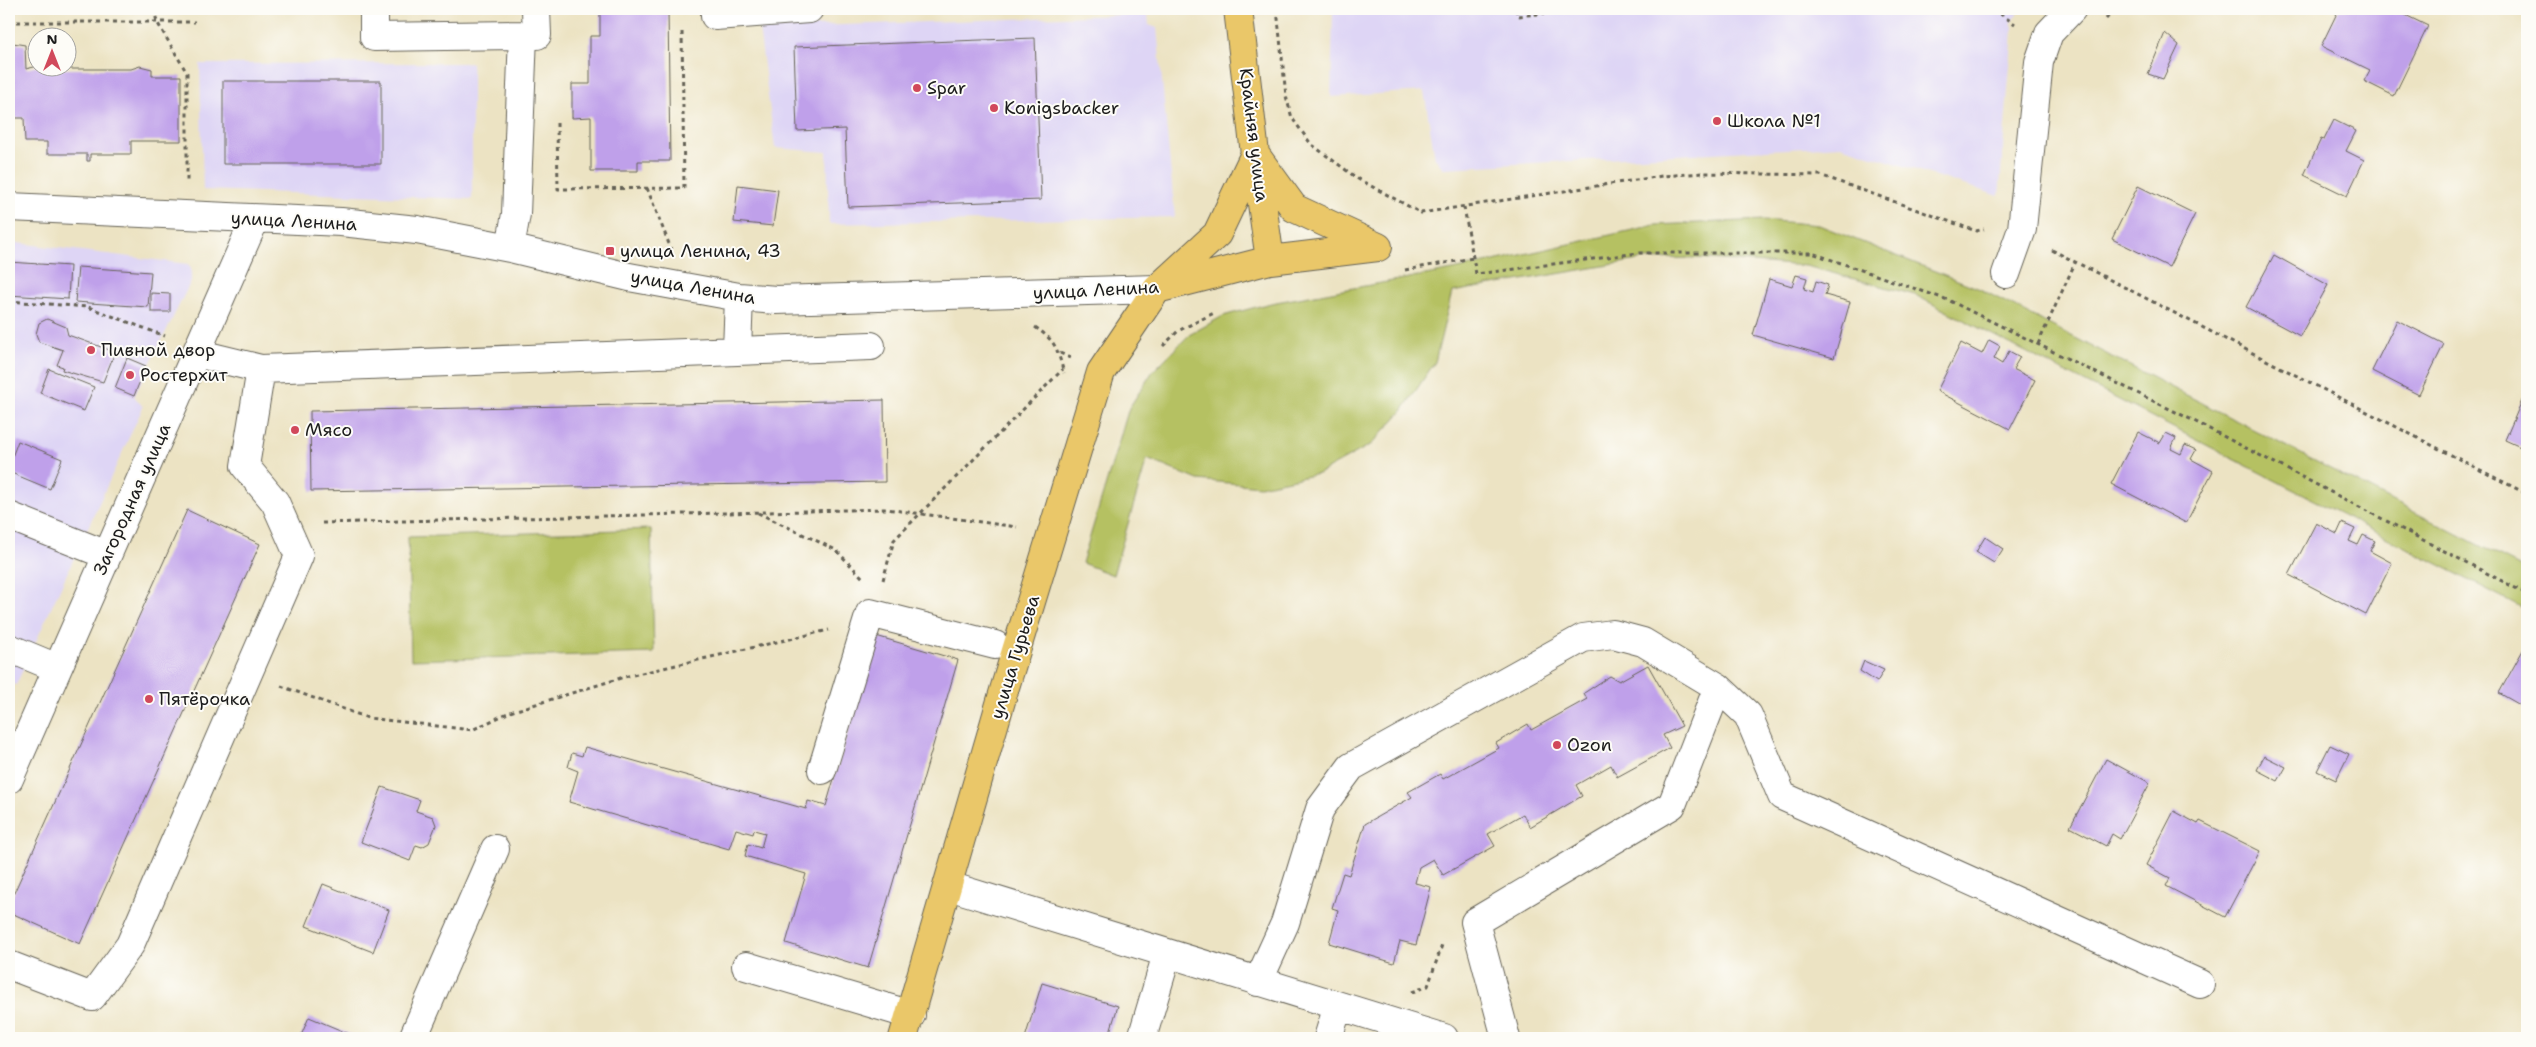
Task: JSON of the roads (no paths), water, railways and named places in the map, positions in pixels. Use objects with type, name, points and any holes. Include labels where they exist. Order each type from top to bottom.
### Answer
[{"type":"main road","name":"Крайняя улица","points":[[1238,9],[1270,260]]},
{"type":"main road","name":"улица Ленина","points":[[1157,289],[1270,260],[1378,247],[1294,208],[1255,154]]},
{"type":"main road","name":"улица Гурьева","points":[[907,1026],[1101,372],[1157,289],[1217,234],[1255,154]]},
{"type":"street","points":[[374,9],[374,37],[537,36],[536,9]]},
{"type":"street","points":[[715,9],[715,16],[810,9]]},
{"type":"street","points":[[2006,274],[2022,229],[2040,62],[2049,33],[2072,9]]},
{"type":"street","points":[[510,248],[516,214],[523,36]]},
{"type":"street","name":"улица Ленина","points":[[9,207],[341,222],[417,230],[510,248],[629,277],[739,296],[776,300],[1157,289]]},
{"type":"street","name":"Загородная улица","points":[[9,779],[256,219]]},
{"type":"street","points":[[737,350],[739,296]]},
{"type":"street","points":[[196,353],[261,369],[871,346]]},
{"type":"street","points":[[9,965],[92,997],[130,945],[299,556],[275,502],[245,466],[261,369]]},
{"type":"street","points":[[9,516],[107,555]]},
{"type":"street","points":[[822,770],[873,610],[995,646]]},
{"type":"street","points":[[1258,982],[1284,923],[1320,809],[1350,768],[1583,638],[1613,634],[1643,642],[1718,688],[1748,715],[1782,796],[2200,984]]},
{"type":"street","points":[[9,648],[57,668]]},
{"type":"street","points":[[1506,1038],[1474,922],[1672,805],[1718,688]]},
{"type":"street","points":[[413,1038],[495,850]]},
{"type":"street","points":[[949,886],[1444,1038]]},
{"type":"street","points":[[1142,1038],[1167,954]]},
{"type":"street","points":[[746,966],[907,1026]]},
{"type":"street","points":[[1328,1038],[1338,1006]]},
{"type":"place","name":"Spar","points":[[917,88]]},
{"type":"place","name":"Konigsbacker","points":[[994,108]]},
{"type":"place","name":"Школа №1","points":[[1717,121]]},
{"type":"place","name":"улица Ленина, 43","points":[[610,251]]},
{"type":"place","name":"Пивной двор","points":[[91,350]]},
{"type":"place","name":"Ростерхит","points":[[130,375]]},
{"type":"place","name":"Мясо","points":[[295,430]]},
{"type":"place","name":"Пятёрочка","points":[[149,699]]},
{"type":"place","name":"Ozon","points":[[1557,745]]}]
